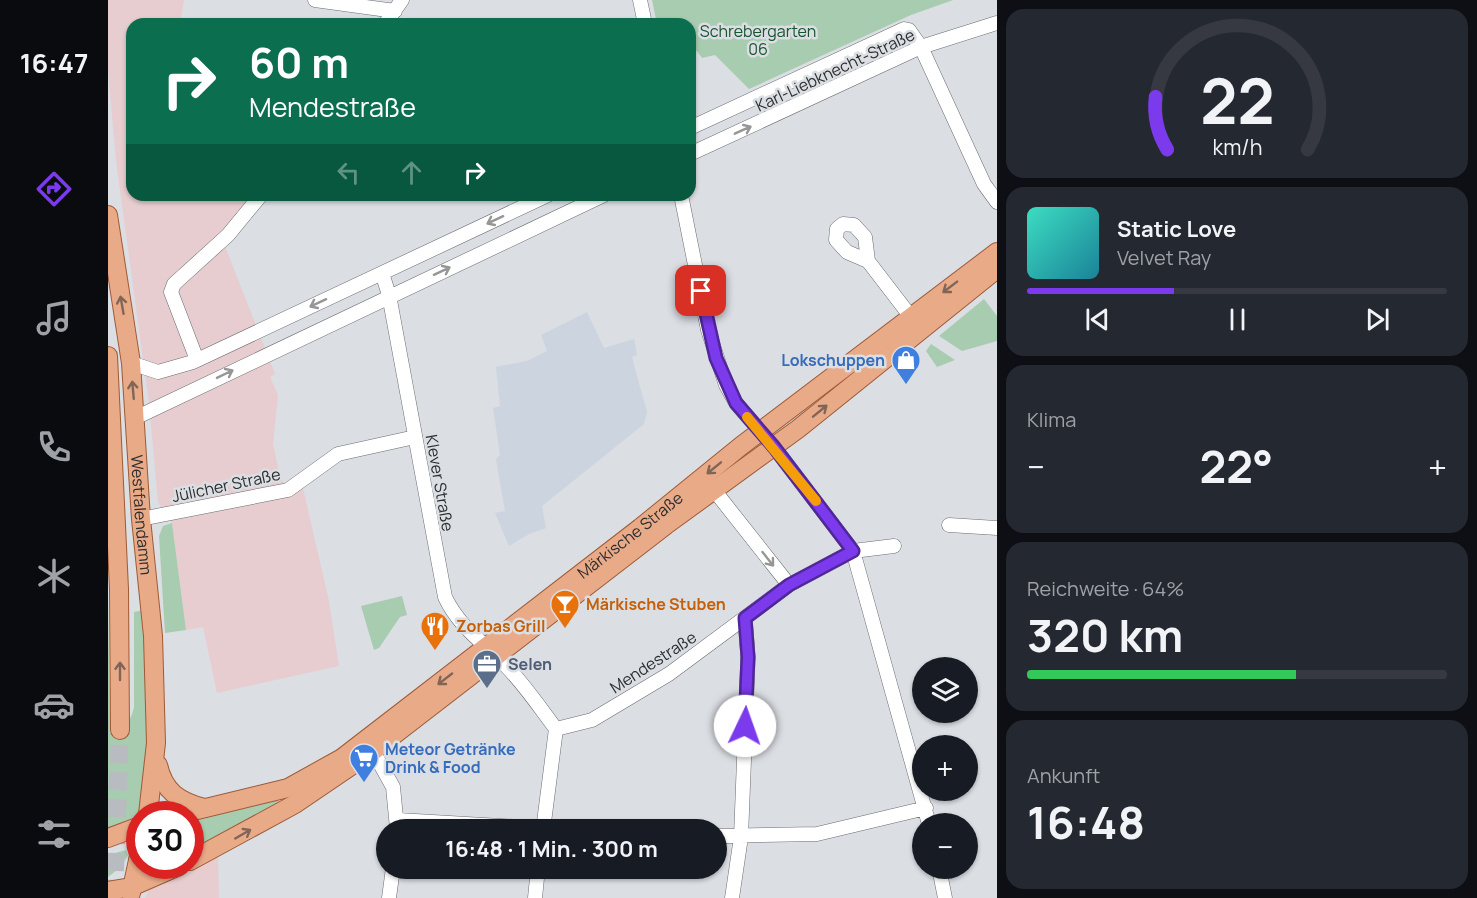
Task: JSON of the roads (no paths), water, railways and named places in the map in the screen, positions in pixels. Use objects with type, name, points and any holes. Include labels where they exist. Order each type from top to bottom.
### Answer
[{"type":"main road","name":"Westfalendamm","points":[[108,214],[130,363],[154,657],[156,755],[150,801]]},
{"type":"main road","name":"Märkische Straße","points":[[204,853],[295,804],[373,752],[760,432],[997,252]]},
{"type":"main road","name":"Märkische Straße","points":[[206,808],[288,788],[328,767],[490,653],[774,447],[997,269]]},
{"type":"main road","name":"Westfalendamm","points":[[108,356],[119,566],[120,730]]},
{"type":"main road","points":[[156,755],[166,788],[181,801],[206,808]]},
{"type":"main road","points":[[108,838],[126,831]]},
{"type":"main road","points":[[108,891],[131,892],[155,879]]},
{"type":"street","points":[[315,0],[399,5]]},
{"type":"street","points":[[640,0],[644,18]]},
{"type":"street","points":[[389,18],[399,5]]},
{"type":"street","name":"Karl-Liebknecht-Straße","points":[[696,151],[921,47],[997,23]]},
{"type":"street","name":"Karl-Liebknecht-Straße","points":[[696,125],[904,29],[909,30],[921,47]]},
{"type":"street","points":[[921,47],[984,184],[997,202]]},
{"type":"street","points":[[204,384],[171,291],[174,284],[228,235],[256,201]]},
{"type":"street","points":[[130,363],[158,372],[195,361],[535,201]]},
{"type":"street","points":[[135,418],[591,201]]},
{"type":"street","points":[[682,201],[716,358],[736,403],[774,447],[853,551],[927,813]]},
{"type":"street","points":[[868,261],[911,317]]},
{"type":"street","points":[[382,273],[389,296]]},
{"type":"street","name":"Klever Straße","points":[[389,296],[445,597],[452,612],[490,653],[506,666],[556,729]]},
{"type":"street","name":"Jülicher Straße","points":[[141,519],[288,490],[338,454],[415,437]]},
{"type":"street","points":[[714,490],[789,585]]},
{"type":"street","points":[[950,525],[997,528]]},
{"type":"street","name":"Mendestraße","points":[[556,729],[592,720],[669,674],[789,585],[853,551],[894,546]]},
{"type":"street","points":[[732,898],[741,837],[748,657],[745,618]]},
{"type":"street","points":[[544,819],[556,729]]},
{"type":"street","points":[[373,752],[393,787],[397,819]]},
{"type":"street","points":[[727,836],[817,834],[926,808]]},
{"type":"street","points":[[389,898],[392,879]]},
{"type":"street","points":[[535,898],[537,879]]},
{"type":"street","points":[[941,879],[945,898]]},
{"type":"tunnel","points":[[114,898],[120,730]]},
{"type":"place","name":"Lokschuppen","points":[[906,386]]},
{"type":"place","name":"Märkische Stuben","points":[[565,630]]},
{"type":"place","name":"Zorbas Grill","points":[[435,652]]},
{"type":"place","name":"Selen","points":[[487,690]]},
{"type":"place","name":"Meteor Getränke Drink & Food","points":[[364,784]]},
{"type":"park label","name":"Schrebergarten 06","points":[[758,40]]}]
